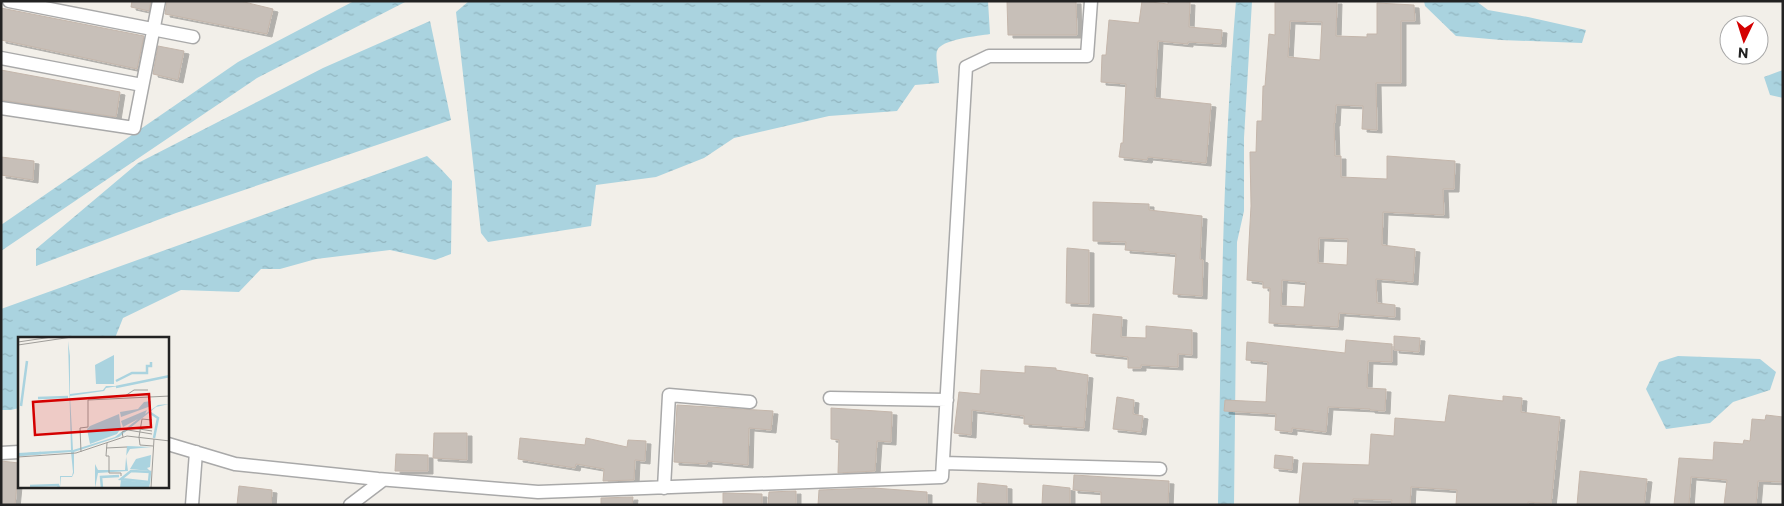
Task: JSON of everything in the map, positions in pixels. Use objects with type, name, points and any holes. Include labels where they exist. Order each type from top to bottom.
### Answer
[{"type":"street","points":[[9,1],[193,36]]},
{"type":"street","points":[[1,108],[134,128],[159,1]]},
{"type":"street","points":[[169,444],[234,464],[383,480],[538,492],[942,477],[966,67],[989,56],[1087,56],[1091,1]]},
{"type":"street","points":[[1,58],[142,85]]},
{"type":"street","points":[[664,488],[669,394],[750,402]]},
{"type":"street","points":[[830,398],[947,400]]},
{"type":"street","points":[[1,453],[18,452]]},
{"type":"street","points":[[192,505],[196,452]]},
{"type":"street","points":[[943,463],[1160,470]]},
{"type":"street","points":[[350,505],[383,480]]},
{"type":"water","points":[[354,1],[407,1],[257,78],[1,251],[1,225],[238,62]]},
{"type":"water","points":[[469,1],[988,1],[990,34],[952,41],[940,47],[937,51],[939,83],[915,85],[897,111],[829,116],[734,138],[704,158],[656,177],[596,185],[591,226],[488,242],[481,233],[456,12]]},
{"type":"water","points":[[1236,1],[1252,1],[1244,138],[1244,211],[1237,242],[1234,505],[1218,505],[1225,190]]},
{"type":"water","points":[[1424,1],[1476,1],[1488,10],[1586,30],[1582,43],[1456,36],[1425,6]]},
{"type":"water","points":[[430,21],[451,120],[176,213],[36,266],[36,249],[138,163],[323,68]]},
{"type":"water","points":[[1783,70],[1783,98],[1770,95],[1764,77]]},
{"type":"water","points":[[427,156],[452,181],[451,254],[435,260],[390,250],[316,259],[280,269],[261,269],[239,292],[181,290],[123,318],[115,337],[18,337],[18,408],[11,410],[1,410],[1,309]]},
{"type":"water","points":[[1678,356],[1760,359],[1776,372],[1770,390],[1733,402],[1710,423],[1666,429],[1646,389],[1659,362]]},
{"type":"building","points":[[132,1],[151,1],[149,11],[131,7]]},
{"type":"building","points":[[167,1],[240,1],[273,9],[267,34],[165,14]]},
{"type":"building","points":[[1007,1],[1076,1],[1077,35],[1008,35]]},
{"type":"building","points":[[1142,1],[1168,4],[1168,1],[1190,2],[1189,27],[1222,30],[1221,44],[1188,42],[1188,44],[1158,41],[1155,98],[1211,104],[1206,163],[1148,157],[1147,160],[1119,157],[1121,143],[1123,143],[1126,84],[1101,82],[1102,55],[1106,55],[1109,20],[1139,23]]},
{"type":"building","points":[[1275,1],[1337,1],[1336,36],[1367,37],[1367,34],[1377,34],[1377,3],[1414,5],[1415,21],[1401,21],[1401,83],[1376,83],[1377,130],[1362,129],[1363,106],[1336,105],[1334,123],[1335,156],[1341,156],[1341,177],[1387,179],[1387,156],[1455,161],[1454,189],[1443,189],[1444,215],[1383,212],[1382,245],[1415,249],[1413,282],[1376,279],[1377,303],[1395,305],[1395,317],[1339,313],[1338,327],[1269,323],[1270,288],[1263,288],[1263,282],[1247,280],[1251,206],[1250,152],[1256,152],[1257,121],[1262,121],[1263,86],[1265,86],[1269,34],[1275,35]],"holes":[[[1290,21],[1322,22],[1320,60],[1288,57]],[[1319,238],[1348,239],[1347,265],[1318,263]],[[1282,280],[1306,282],[1304,307],[1281,306]]]},
{"type":"building","points":[[1,8],[144,36],[137,69],[1,40]]},
{"type":"building","points":[[158,46],[184,51],[178,80],[153,74]]},
{"type":"building","points":[[1,70],[120,92],[116,117],[1,100]]},
{"type":"building","points":[[1,157],[34,161],[33,180],[1,175]]},
{"type":"building","points":[[1093,202],[1149,204],[1149,210],[1202,216],[1200,259],[1203,260],[1202,296],[1173,294],[1176,254],[1125,250],[1126,242],[1093,241]]},
{"type":"building","points":[[1067,248],[1089,250],[1089,304],[1066,303]]},
{"type":"building","points":[[1093,314],[1122,317],[1121,337],[1146,338],[1146,326],[1192,330],[1192,355],[1178,354],[1178,367],[1141,365],[1141,368],[1128,368],[1128,357],[1091,353]]},
{"type":"building","points":[[1394,336],[1420,338],[1419,352],[1394,350]]},
{"type":"building","points":[[1346,340],[1392,344],[1392,362],[1368,361],[1367,388],[1386,389],[1385,411],[1328,407],[1326,432],[1292,428],[1292,432],[1275,430],[1276,414],[1224,411],[1225,400],[1266,402],[1268,362],[1246,360],[1247,342],[1345,353]]},
{"type":"building","points":[[1025,366],[1056,368],[1056,370],[1088,375],[1084,428],[1024,424],[1024,416],[972,410],[971,435],[954,433],[959,392],[980,394],[981,370],[1025,373]]},
{"type":"building","points":[[1449,395],[1503,401],[1503,396],[1522,398],[1521,412],[1560,417],[1551,504],[1528,502],[1528,505],[1456,505],[1457,490],[1411,487],[1410,505],[1391,505],[1392,500],[1353,499],[1353,505],[1299,505],[1303,463],[1369,465],[1371,434],[1394,436],[1395,418],[1445,422]]},
{"type":"building","points":[[1117,397],[1134,400],[1133,414],[1143,416],[1141,432],[1113,429]]},
{"type":"building","points":[[677,405],[773,411],[771,430],[749,428],[748,465],[707,461],[707,464],[674,462]]},
{"type":"building","points":[[831,408],[892,412],[891,442],[877,441],[875,471],[838,473],[839,440],[831,439]]},
{"type":"building","points":[[1766,415],[1783,417],[1781,460],[1783,461],[1783,482],[1758,481],[1756,505],[1724,505],[1727,480],[1691,477],[1689,505],[1674,505],[1679,458],[1713,460],[1714,442],[1743,444],[1744,440],[1750,441],[1752,419],[1765,420]]},
{"type":"building","points":[[434,433],[467,433],[467,460],[433,458]]},
{"type":"building","points":[[520,438],[585,445],[586,438],[627,447],[628,440],[646,441],[645,461],[635,460],[634,480],[603,481],[604,469],[576,464],[575,468],[518,459]]},
{"type":"building","points":[[396,454],[428,455],[428,471],[395,471]]},
{"type":"building","points":[[1275,455],[1293,457],[1292,470],[1274,468]]},
{"type":"building","points":[[1,461],[18,463],[15,505],[1,505]]},
{"type":"building","points":[[1580,471],[1647,479],[1644,505],[1577,505]]},
{"type":"building","points":[[1074,475],[1169,481],[1168,505],[1101,505],[1101,492],[1073,490]]},
{"type":"building","points":[[978,483],[1007,486],[1007,504],[977,502]]},
{"type":"building","points":[[1043,485],[1070,488],[1070,505],[1042,505]]},
{"type":"building","points":[[239,486],[272,490],[271,505],[237,505]]},
{"type":"building","points":[[874,488],[927,492],[927,505],[818,505],[819,490]]},
{"type":"building","points":[[796,491],[796,505],[768,505],[769,492]]},
{"type":"building","points":[[723,493],[762,494],[762,505],[723,505]]},
{"type":"building","points":[[633,497],[632,505],[601,505],[601,498]]}]
